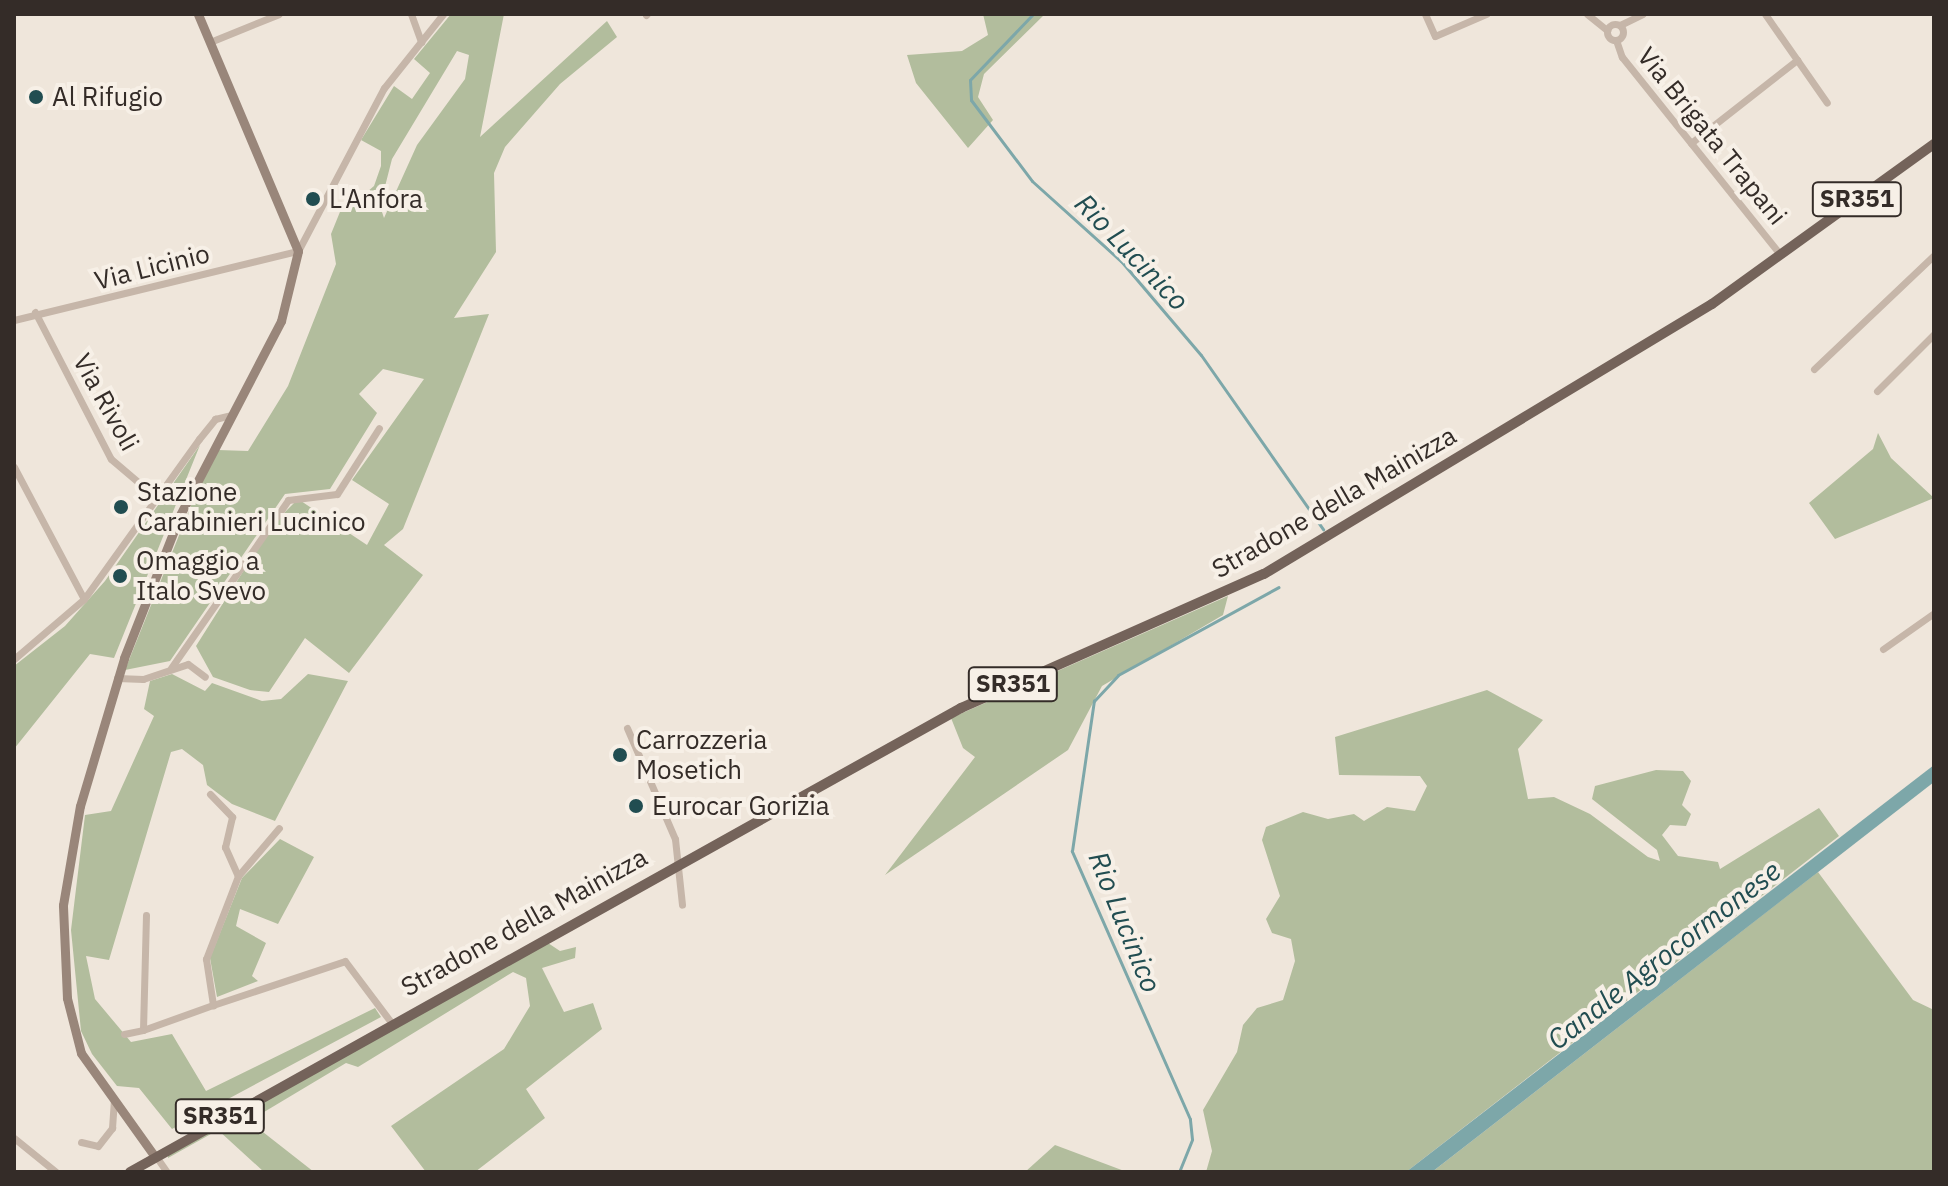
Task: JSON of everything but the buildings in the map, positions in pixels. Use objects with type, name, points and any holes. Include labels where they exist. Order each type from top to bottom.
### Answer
[{"type":"main road","name":"Stradone della Mainizza","points":[[130,1172],[153,1154],[390,1021],[961,708],[1264,574],[1712,304],[1934,144]]},
{"type":"street","points":[[198,14],[298,251]]},
{"type":"street","points":[[210,42],[279,14]]},
{"type":"street","points":[[411,14],[421,42]]},
{"type":"street","points":[[167,1172],[114,1101],[77,1039],[67,998],[63,905],[80,806],[117,678],[180,515],[281,321],[298,251],[349,148],[443,14]]},
{"type":"street","points":[[1425,14],[1435,36],[1486,14]]},
{"type":"street","points":[[1587,14],[1607,30]]},
{"type":"street","points":[[1620,25],[1643,14]]},
{"type":"street","points":[[1765,14],[1827,103]]},
{"type":"street","name":"Via Brigata Trapani","points":[[1620,25],[1607,30],[1691,143],[1780,254]]},
{"type":"street","name":"Via Brigata Trapani","points":[[1616,40],[1620,25]]},
{"type":"street","points":[[1691,143],[1797,60]]},
{"type":"street","name":"Via Licinio","points":[[14,320],[35,312],[298,251]]},
{"type":"street","points":[[1814,369],[1934,255]]},
{"type":"street","name":"Via Rivoli","points":[[35,312],[111,459],[157,498]]},
{"type":"street","points":[[1877,391],[1934,334]]},
{"type":"street","points":[[14,658],[84,599],[215,419],[231,415]]},
{"type":"street","points":[[171,668],[288,500],[337,494],[379,428]]},
{"type":"street","points":[[14,467],[84,599]]},
{"type":"street","points":[[1883,649],[1934,613]]},
{"type":"street","points":[[117,678],[188,664],[205,677]]},
{"type":"street","name":"Stradone della Mainizza","points":[[627,728],[679,861],[682,905]]},
{"type":"street","points":[[210,794],[232,817],[225,847],[238,876]]},
{"type":"street","points":[[213,1005],[206,959],[238,876],[279,828]]},
{"type":"street","points":[[143,1030],[146,915]]},
{"type":"street","name":"Stradone della Mainizza","points":[[124,1034],[345,961],[390,1021]]},
{"type":"street","points":[[81,1142],[98,1146],[112,1128],[114,1101]]},
{"type":"street","points":[[14,1138],[56,1172]]},
{"type":"green space","points":[[451,14],[504,14],[480,137],[607,21],[617,37],[560,84],[505,147],[494,173],[496,252],[454,318],[489,314],[403,529],[384,545],[423,575],[349,673],[305,638],[269,692],[250,690],[213,677],[196,646],[273,524],[298,499],[367,545],[389,504],[352,480],[424,379],[383,369],[359,394],[377,413],[330,489],[285,494],[170,661],[125,670],[204,473],[218,450],[248,451],[288,386],[336,264],[331,234],[344,202],[353,204],[374,186],[381,166],[381,151],[361,140],[394,86],[412,99],[430,73],[414,59]],"holes":[[[457,51],[469,55],[465,79],[417,145],[384,218],[380,206],[392,159]]]},
{"type":"green space","points":[[983,14],[1045,14],[984,74],[978,97],[993,120],[968,148],[916,83],[907,55],[962,51],[988,35]]},
{"type":"green space","points":[[1878,433],[1891,458],[1934,498],[1835,539],[1809,503],[1873,449]]},
{"type":"green space","points":[[200,445],[114,658],[90,654],[14,749],[14,666],[65,626],[105,581]]},
{"type":"green space","points":[[1228,596],[1223,615],[1102,686],[1068,750],[885,875],[975,757],[963,748],[951,718]]},
{"type":"green space","points":[[172,674],[205,691],[212,683],[262,701],[281,699],[308,674],[348,681],[275,821],[232,804],[207,785],[203,765],[182,749],[171,752],[109,960],[86,956],[95,999],[131,1042],[172,1034],[206,1091],[375,1008],[381,1017],[172,1129],[139,1088],[117,1086],[92,1054],[81,1031],[71,930],[85,815],[111,811],[154,716],[144,709],[150,681]]},
{"type":"green space","points":[[1487,690],[1543,720],[1518,749],[1528,799],[1554,797],[1590,814],[1648,857],[1660,861],[1657,850],[1592,799],[1595,786],[1656,770],[1683,771],[1691,781],[1682,805],[1691,814],[1686,826],[1670,825],[1662,835],[1678,856],[1718,862],[1720,869],[1819,808],[1839,836],[1406,1172],[1206,1172],[1212,1151],[1203,1110],[1237,1052],[1243,1025],[1257,1008],[1283,1000],[1295,961],[1291,939],[1272,933],[1266,919],[1280,896],[1262,840],[1266,827],[1303,812],[1328,819],[1354,814],[1364,821],[1387,807],[1415,811],[1427,786],[1420,776],[1339,775],[1335,737]]},
{"type":"green space","points":[[280,839],[314,857],[278,924],[240,909],[236,926],[266,943],[252,976],[258,981],[217,997],[210,958],[242,878]]},
{"type":"green space","points":[[1818,872],[1913,1000],[1934,1010],[1934,1172],[1432,1172]]},
{"type":"green space","points":[[545,941],[560,951],[576,947],[575,958],[542,968],[564,1012],[593,1003],[602,1029],[526,1089],[545,1118],[475,1172],[426,1172],[391,1126],[504,1049],[530,1006],[526,978],[513,972],[358,1067],[346,1063],[249,1121],[314,1172],[264,1172],[218,1130],[168,1158],[168,1149]]},
{"type":"green space","points":[[1055,1145],[1127,1172],[1025,1172]]},
{"type":"water","points":[[1934,765],[1934,782],[1432,1172],[1406,1172]]},
{"type":"waterway","name":"Rio Lucinico","points":[[1033,14],[970,80],[971,100],[1032,181],[1121,261],[1201,355],[1323,529]]},
{"type":"waterway","name":"Rio Lucinico","points":[[1179,1172],[1192,1139],[1190,1119],[1072,851],[1094,701],[1118,675],[1279,587]]},
{"type":"place","name":"Al Rifugio","points":[[36,97]]},
{"type":"place","name":"L'Anfora","points":[[313,199]]},
{"type":"place","name":"Stazione Carabinieri Lucinico","points":[[121,507]]},
{"type":"place","name":"Omaggio a Italo Svevo","points":[[120,576]]},
{"type":"place","name":"Carrozzeria Mosetich","points":[[620,755]]},
{"type":"place","name":"Eurocar Gorizia","points":[[636,806]]},
{"type":"water label","name":"Canale Agrocormonese","points":[[1664,955]]}]
